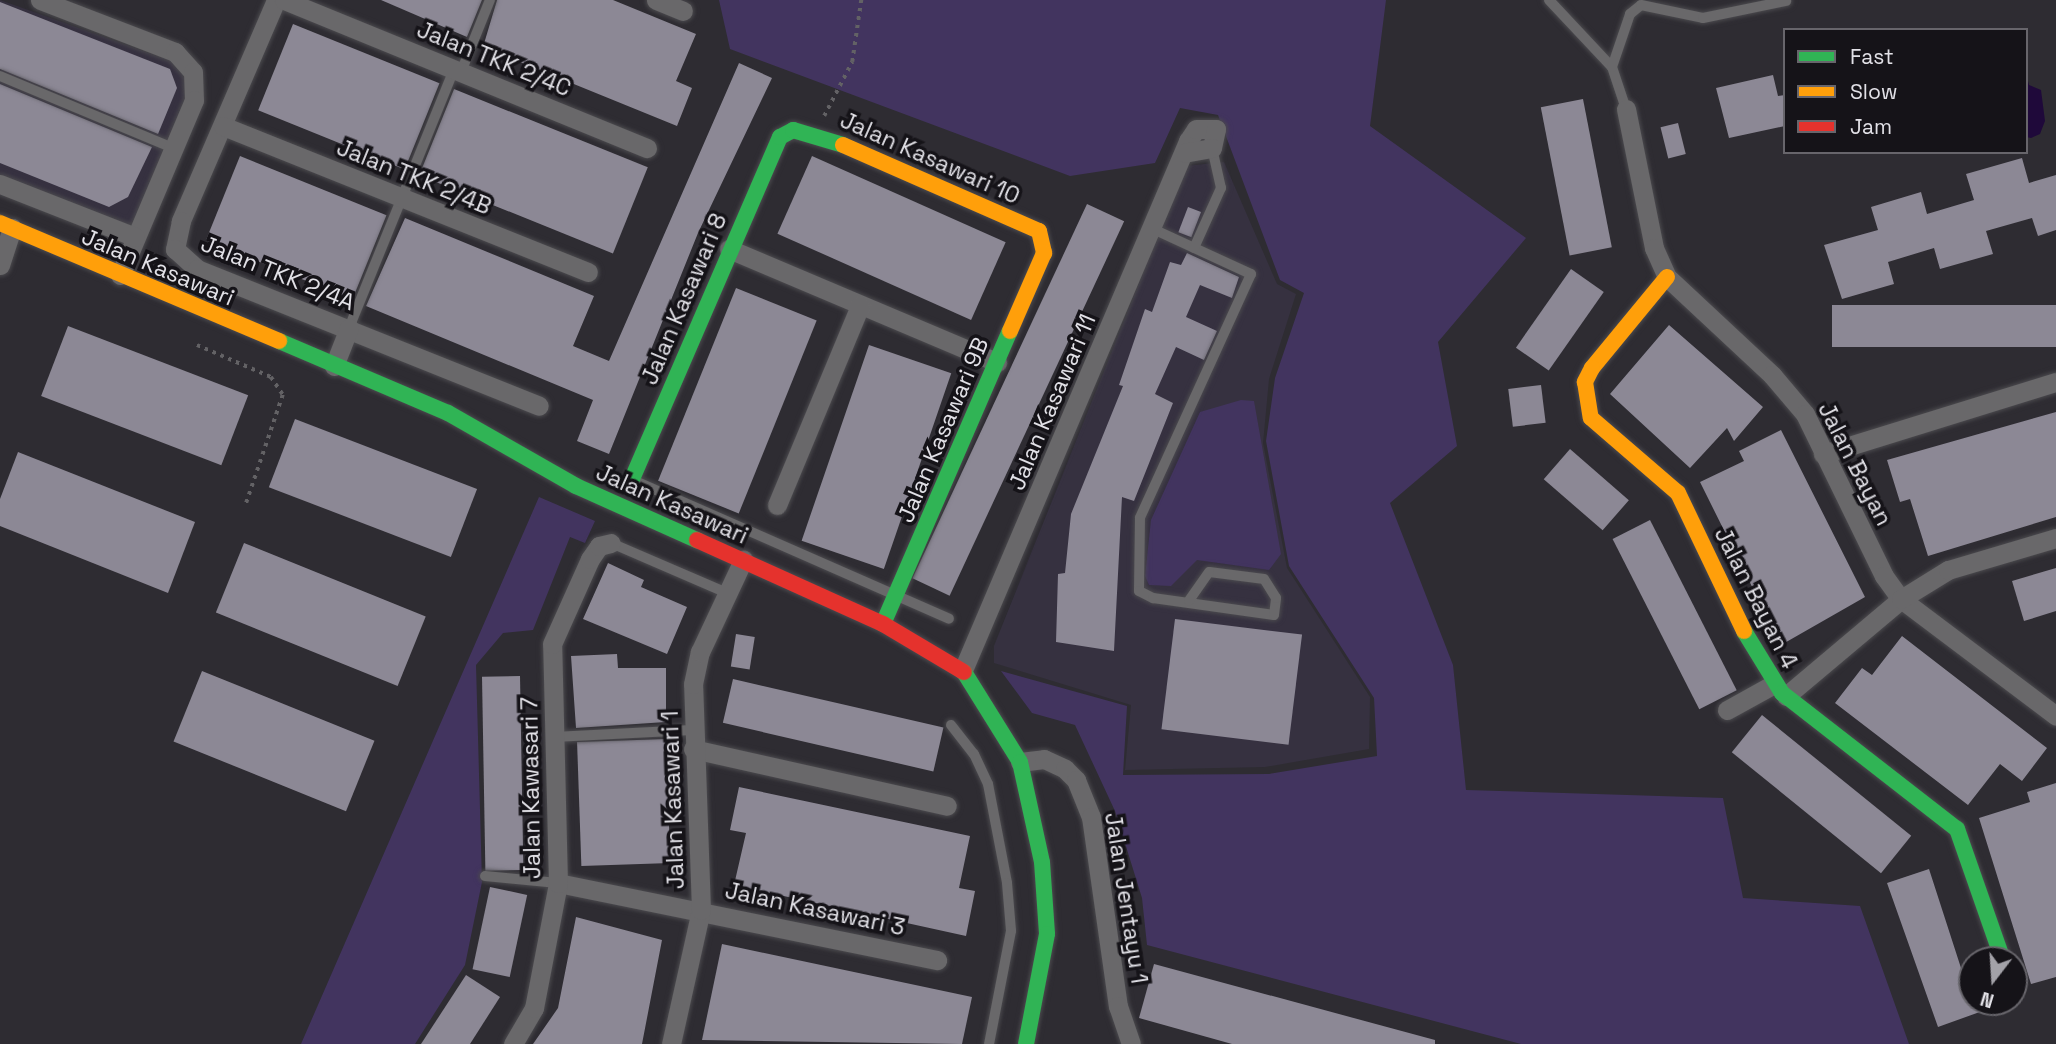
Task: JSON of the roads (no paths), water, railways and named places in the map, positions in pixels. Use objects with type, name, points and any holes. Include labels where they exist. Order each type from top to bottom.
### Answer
[{"type":"street","points":[[40,0],[186,61],[196,83],[194,100],[120,275]]},
{"type":"street","name":"Jalan TKK 2/4A","points":[[276,0],[178,228],[176,249],[197,268],[539,406]]},
{"type":"street","name":"Jalan TKK 2/4C","points":[[284,0],[647,148]]},
{"type":"street","points":[[656,0],[683,11]]},
{"type":"street","name":"Jalan Bayan","points":[[1626,109],[1654,248],[1667,277],[1790,395],[1901,599],[2056,716]]},
{"type":"street","name":"Jalan TKK 2/4B","points":[[223,126],[588,272]]},
{"type":"street","name":"Jalan Kasawari 11","points":[[963,670],[1196,129],[1206,126],[1219,136],[1212,148]]},
{"type":"street","name":"Jalan Kasawari 10","points":[[780,137],[793,130],[815,133],[1039,231],[1044,253]]},
{"type":"street","name":"Jalan Kasawari 8","points":[[632,480],[729,249],[780,137]]},
{"type":"street","points":[[0,184],[135,237]]},
{"type":"street","points":[[0,265],[6,225]]},
{"type":"street","name":"Jalan Kasawari","points":[[6,225],[449,413],[576,486],[883,624],[963,670],[1020,762],[1042,862],[1048,934],[1026,1044]]},
{"type":"street","points":[[729,249],[997,362]]},
{"type":"street","name":"Jalan Kasawari 9B","points":[[883,624],[1044,253]]},
{"type":"street","name":"Jalan Bayan 4","points":[[1667,277],[1592,368],[1584,401],[1591,418],[1678,493],[1780,690],[1957,829],[1998,946]]},
{"type":"street","points":[[777,505],[860,306]]},
{"type":"street","points":[[334,366],[349,328]]},
{"type":"street","points":[[1823,454],[2056,382]]},
{"type":"street","points":[[1727,710],[1780,690],[1901,599],[1948,570],[2056,538]]},
{"type":"street","name":"Jalan Kawasari 7","points":[[513,1044],[534,1008],[558,883],[552,645],[590,559],[599,546],[611,543]]},
{"type":"street","name":"Jalan Kasawari 1","points":[[671,1044],[701,910],[692,739],[700,652],[743,560]]},
{"type":"street","points":[[692,739],[947,806]]},
{"type":"street","name":"Jalan Jentayu 1","points":[[1020,762],[1044,759],[1065,769],[1076,780],[1091,817],[1118,1006],[1131,1044]]},
{"type":"street","name":"Jalan Kasawari 3","points":[[558,883],[937,960]]},
{"type":"lane","points":[[349,328],[402,199],[490,0]]},
{"type":"lane","points":[[1549,0],[1612,67],[1630,14],[1641,5],[1703,18],[1786,1]]},
{"type":"lane","name":"Jalan Bayan","points":[[1612,67],[1626,109]]},
{"type":"lane","points":[[0,76],[173,148]]},
{"type":"lane","points":[[1194,248],[1221,187],[1212,148]]},
{"type":"lane","points":[[1153,229],[1251,274],[1140,518],[1139,591],[1189,601],[1274,615],[1276,598],[1264,579],[1209,572],[1189,601]]},
{"type":"lane","points":[[632,480],[949,619]]},
{"type":"lane","points":[[611,543],[727,593]]},
{"type":"lane","points":[[951,725],[974,754],[988,785],[1007,883],[1011,931],[989,1044]]},
{"type":"lane","points":[[554,737],[692,739]]},
{"type":"lane","points":[[485,876],[558,883]]}]
